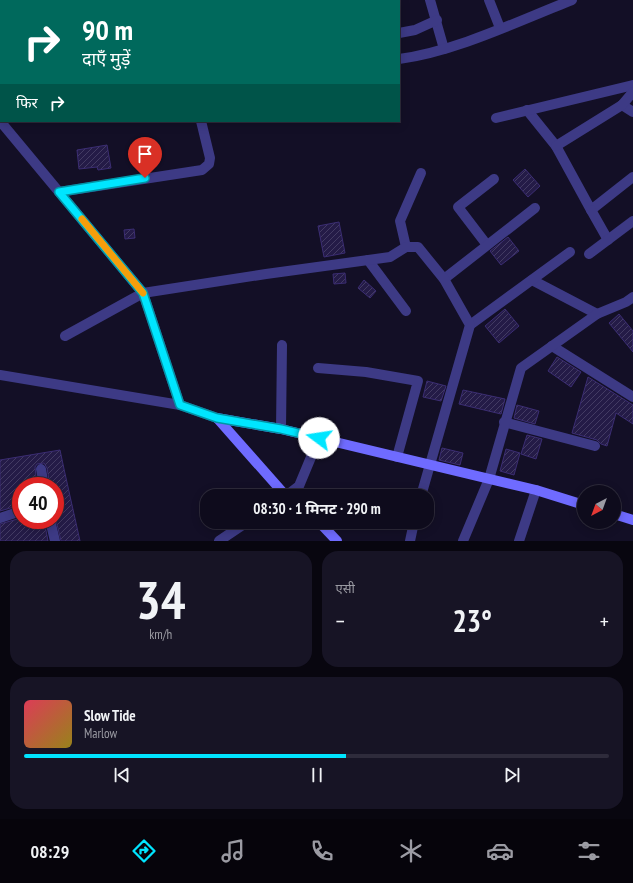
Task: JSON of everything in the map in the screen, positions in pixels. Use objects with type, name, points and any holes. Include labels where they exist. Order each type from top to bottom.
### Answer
[{"type":"street","points":[[430,0],[437,20],[444,49]]},
{"type":"street","points":[[489,0],[500,28]]},
{"type":"street","points":[[400,59],[421,56],[444,49],[500,28],[553,3],[572,0]]},
{"type":"street","points":[[400,33],[414,30],[437,20]]},
{"type":"street","points":[[496,118],[633,85]]},
{"type":"street","points":[[556,146],[622,105],[633,92]]},
{"type":"street","points":[[622,105],[633,112]]},
{"type":"street","points":[[527,110],[556,146],[608,240]]},
{"type":"street","points":[[1,122],[143,293],[180,405]]},
{"type":"street","points":[[59,192],[202,170],[209,164],[210,158],[201,122]]},
{"type":"street","points":[[406,247],[400,221],[421,173]]},
{"type":"street","points":[[591,210],[633,177]]},
{"type":"street","points":[[487,245],[458,207],[494,179]]},
{"type":"street","points":[[444,279],[535,208]]},
{"type":"street","points":[[589,254],[633,221]]},
{"type":"street","points":[[65,336],[143,293],[368,260],[390,256],[406,247],[418,246],[444,279],[470,325]]},
{"type":"street","points":[[423,489],[470,325],[570,252]]},
{"type":"street","points":[[368,260],[406,311]]},
{"type":"street","points":[[532,280],[597,314]]},
{"type":"street","points":[[463,541],[489,479],[504,422],[521,368],[597,314],[626,302],[633,297]]},
{"type":"street","points":[[281,429],[282,345]]},
{"type":"street","points":[[552,346],[633,398]]},
{"type":"street","points":[[318,368],[366,372],[418,382],[397,457]]},
{"type":"street","points":[[0,375],[180,405],[217,418],[281,429],[536,490],[577,503]]},
{"type":"street","points":[[217,418],[280,489]]},
{"type":"street","points":[[504,422],[595,446]]},
{"type":"street","points":[[295,489],[299,486],[319,438]]},
{"type":"street","points":[[41,469],[42,477]]},
{"type":"street","points":[[521,540],[536,490]]},
{"type":"street","points":[[0,518],[12,514]]},
{"type":"street","points":[[621,516],[633,520]]},
{"type":"street","points":[[52,529],[55,541]]},
{"type":"street","points":[[219,541],[237,529]]},
{"type":"street","points":[[326,529],[337,541]]},
{"type":"street","points":[[410,541],[413,529]]},
{"type":"building","points":[[107,145],[111,168],[98,170],[97,167],[79,169],[77,150]]},
{"type":"building","points":[[525,169],[540,186],[528,197],[513,180]]},
{"type":"building","points":[[339,222],[345,253],[324,257],[318,226]]},
{"type":"building","points":[[134,229],[135,238],[125,239],[124,230]]},
{"type":"building","points":[[508,237],[519,251],[501,265],[490,251]]},
{"type":"building","points":[[345,273],[346,283],[334,284],[333,274]]},
{"type":"building","points":[[364,280],[376,291],[370,298],[358,288]]},
{"type":"building","points":[[505,309],[519,326],[499,343],[485,326]]},
{"type":"building","points":[[619,314],[633,331],[633,352],[609,323]]},
{"type":"building","points":[[557,357],[581,372],[571,387],[548,371]]},
{"type":"building","points":[[588,377],[633,405],[633,424],[616,413],[607,446],[601,444],[597,440],[572,433]]},
{"type":"building","points":[[427,381],[446,386],[441,401],[423,397]]},
{"type":"building","points":[[463,390],[505,399],[501,414],[459,404]]},
{"type":"building","points":[[517,405],[539,411],[535,424],[514,418]]},
{"type":"building","points":[[527,435],[542,439],[536,459],[521,454]]},
{"type":"building","points":[[442,448],[463,453],[460,465],[439,460]]},
{"type":"building","points":[[506,449],[520,453],[514,475],[500,471]]},
{"type":"building","points":[[60,450],[80,541],[61,541],[58,529],[64,529],[64,477],[48,477],[47,468],[44,463],[37,464],[35,467],[36,477],[12,477],[12,508],[0,511],[0,460]]},
{"type":"building","points":[[12,521],[12,529],[46,529],[48,541],[0,541],[0,524]]},
{"type":"slow traffic","points":[[82,219],[143,293]]},
{"type":"route","points":[[145,178],[59,192],[143,293],[180,405],[217,418],[281,429],[319,438]]}]
